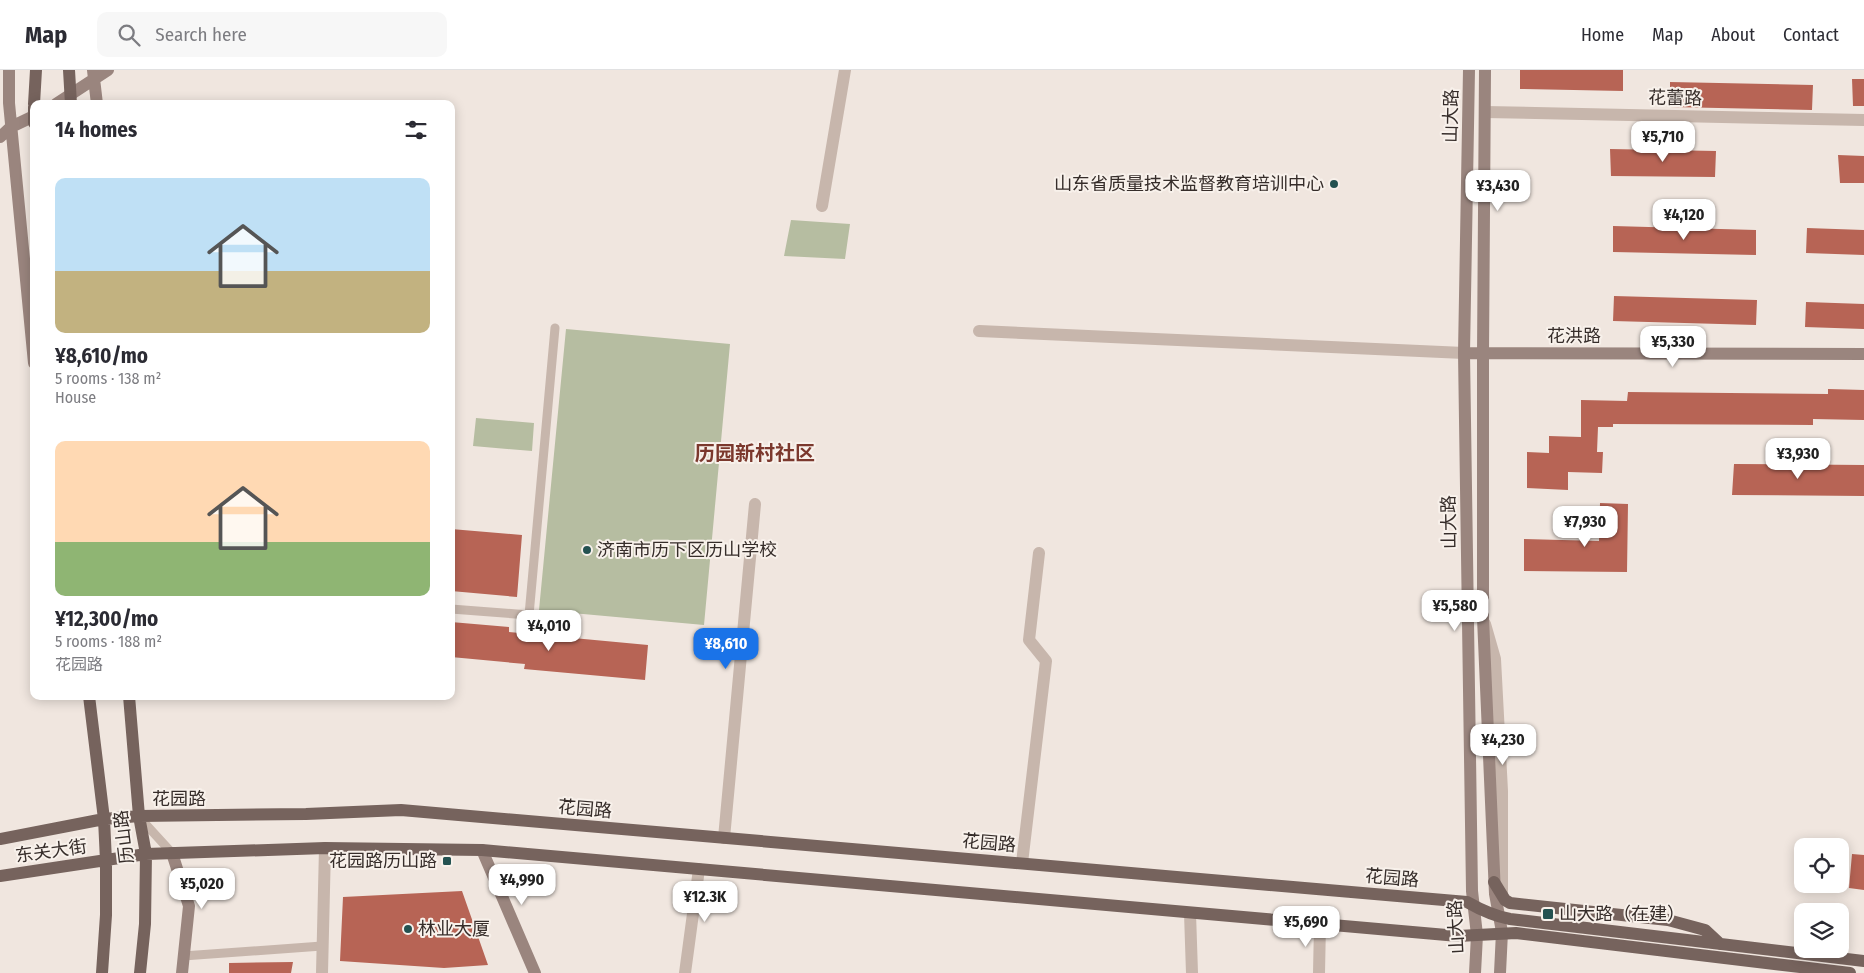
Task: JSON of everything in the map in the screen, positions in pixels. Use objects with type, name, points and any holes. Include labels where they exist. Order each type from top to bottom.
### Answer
[{"type":"main road","points":[[9,70],[11,127],[30,322]]},
{"type":"main road","points":[[35,100],[36,70]]},
{"type":"main road","points":[[69,70],[70,100]]},
{"type":"main road","points":[[70,100],[94,75],[108,70]]},
{"type":"main road","name":"山大路","points":[[1469,70],[1464,353],[1472,891],[1477,935],[1475,973]]},
{"type":"main road","name":"山大路","points":[[1486,70],[1483,354],[1484,618],[1494,882],[1502,932],[1500,973]]},
{"type":"main road","points":[[94,75],[97,100]]},
{"type":"main road","points":[[0,137],[11,127],[30,115]]},
{"type":"main road","name":"花洪路","points":[[1464,353],[1864,354]]},
{"type":"main road","name":"历山路","points":[[90,700],[104,819],[106,860],[106,915],[102,973]]},
{"type":"main road","name":"历山路","points":[[129,700],[139,816],[146,854],[145,924],[140,973]]},
{"type":"main road","name":"花园路","points":[[104,819],[139,816],[296,814],[401,810],[1461,901],[1499,917],[1864,961]]},
{"type":"main road","name":"东关大街","points":[[0,839],[104,819]]},
{"type":"main road","points":[[106,860],[146,854],[325,848],[482,850],[1463,937],[1502,932],[1516,933],[1850,973]]},
{"type":"main road","points":[[482,850],[536,973]]},
{"type":"main road","points":[[172,853],[189,906],[182,973]]},
{"type":"main road","name":"东关大街","points":[[0,876],[106,860]]},
{"type":"main road","points":[[1494,882],[1510,903],[1668,920],[1705,930],[1720,944]]},
{"type":"street","points":[[822,206],[845,70]]},
{"type":"street","name":"花蕾路","points":[[1485,112],[1864,120]]},
{"type":"street","points":[[979,331],[1464,353]]},
{"type":"street","points":[[724,838],[755,504]]},
{"type":"street","points":[[1022,863],[1046,661],[1028,640],[1039,554]]},
{"type":"street","name":"山大路","points":[[1484,618],[1495,659],[1502,792],[1503,896],[1499,917]]},
{"type":"street","points":[[322,973],[325,848]]},
{"type":"street","points":[[684,973],[699,869]]},
{"type":"street","points":[[1190,913],[1192,973]]},
{"type":"street","points":[[1319,973],[1320,924]]},
{"type":"lane","points":[[455,610],[529,615],[556,328]]},
{"type":"lane","points":[[139,816],[172,853]]},
{"type":"lane","points":[[184,956],[322,946]]},
{"type":"green space","points":[[791,220],[850,224],[845,259],[784,256]]},
{"type":"green space","points":[[566,329],[730,344],[704,625],[539,610]]},
{"type":"green space","points":[[476,418],[534,423],[532,451],[473,446]]},
{"type":"building","points":[[1520,70],[1623,70],[1623,91],[1520,89]]},
{"type":"building","points":[[1852,79],[1864,79],[1864,106],[1853,106]]},
{"type":"building","points":[[1670,82],[1813,85],[1812,110],[1670,107]]},
{"type":"building","points":[[1610,149],[1716,151],[1715,177],[1611,176]]},
{"type":"building","points":[[1838,155],[1864,156],[1864,183],[1840,183]]},
{"type":"building","points":[[1613,226],[1756,230],[1756,255],[1613,252]]},
{"type":"building","points":[[1807,228],[1864,230],[1864,255],[1806,253]]},
{"type":"building","points":[[1614,296],[1757,300],[1756,325],[1613,321]]},
{"type":"building","points":[[1806,302],[1864,304],[1864,329],[1805,327]]},
{"type":"building","points":[[1828,389],[1864,390],[1864,420],[1813,419],[1813,425],[1613,424],[1613,427],[1598,427],[1597,452],[1603,452],[1602,473],[1568,472],[1568,490],[1527,488],[1527,452],[1549,453],[1549,436],[1581,437],[1581,400],[1627,401],[1628,392],[1828,394]]},
{"type":"building","points":[[1734,464],[1864,465],[1864,496],[1732,495]]},
{"type":"building","points":[[1600,503],[1628,504],[1627,572],[1524,571],[1524,539],[1599,541]]},
{"type":"building","points":[[455,529],[522,535],[517,597],[455,591]]},
{"type":"building","points":[[455,622],[509,627],[509,632],[648,645],[645,680],[524,669],[525,664],[455,657]]},
{"type":"building","points":[[1852,854],[1864,855],[1864,890],[1849,888]]},
{"type":"building","name":"林业大厦","points":[[462,891],[488,965],[444,968],[340,961],[343,897]]},
{"type":"building","points":[[293,962],[291,973],[229,973],[229,963]]},
{"type":"place","name":"山东省质量技术监督教育培训中心","points":[[1334,184]]},
{"type":"place","name":"济南市历下区历山学校","points":[[587,550]]},
{"type":"place","name":"花园路历山路","points":[[447,861]]},
{"type":"place","name":"山大路（在建）","points":[[1548,914]]},
{"type":"place","name":"林业大厦","points":[[408,929]]},
{"type":"district","name":"历园新村社区","points":[[755,453]]}]
